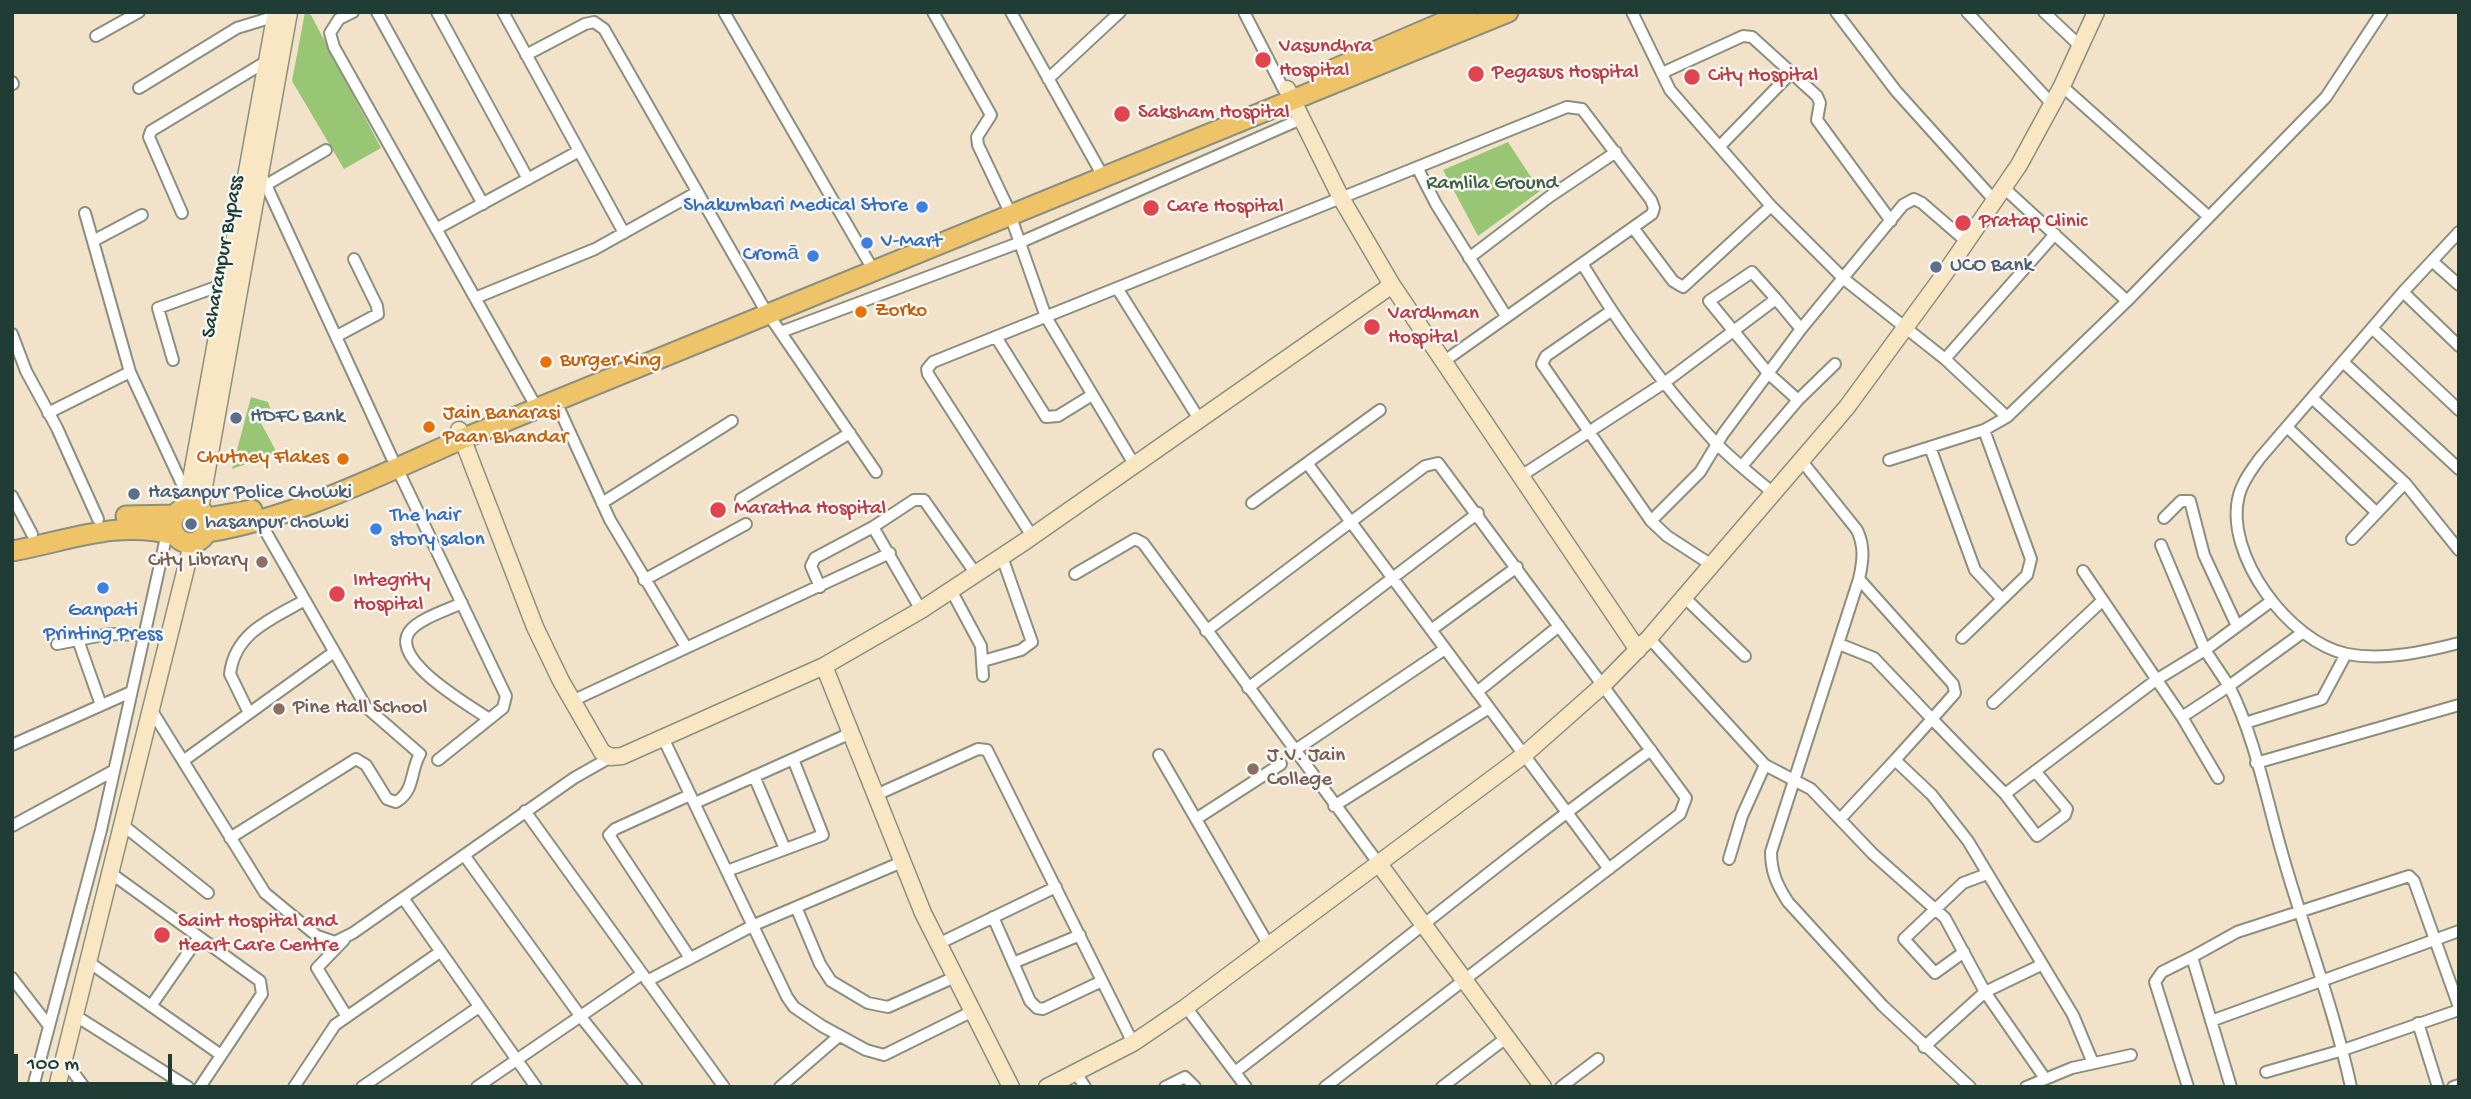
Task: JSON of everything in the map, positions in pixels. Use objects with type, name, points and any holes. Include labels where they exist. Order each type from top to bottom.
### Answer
[{"type":"highway","points":[[461,435],[556,402],[772,318],[872,268],[1287,93],[1467,12]]},
{"type":"highway","points":[[1009,212],[1099,169],[1287,93],[1507,12]]},
{"type":"highway","points":[[12,551],[117,528],[188,521],[284,502],[394,463],[533,401],[772,318]]},
{"type":"highway","points":[[12,541],[99,519],[259,520],[324,499],[394,463]]},
{"type":"street","points":[[96,36],[139,12]]},
{"type":"street","points":[[353,12],[339,19],[330,33],[334,47],[533,401]]},
{"type":"street","points":[[377,12],[482,204]]},
{"type":"street","points":[[438,12],[528,179]]},
{"type":"street","points":[[503,12],[624,233]]},
{"type":"street","points":[[724,12],[872,268]]},
{"type":"street","points":[[933,12],[991,115],[977,140],[1021,242],[1046,317],[1134,464]]},
{"type":"street","points":[[1011,12],[1099,169]]},
{"type":"street","points":[[1244,12],[1341,198],[1392,285],[1521,476],[1643,644],[1765,765],[1811,789],[1873,854],[1936,908],[1955,934],[1985,992],[2044,1077]]},
{"type":"street","points":[[1632,12],[1670,90],[1721,145],[1771,206],[1844,279],[1945,359],[2007,418]]},
{"type":"street","points":[[1836,12],[1896,91],[2000,194],[2055,234],[2127,301]]},
{"type":"street","points":[[1966,12],[2052,104]]},
{"type":"street","points":[[2044,12],[2080,46]]},
{"type":"street","points":[[1047,1087],[1081,1080],[1186,1007],[1379,864],[1524,755],[1602,686],[1643,644],[1847,407],[1967,242],[2000,194],[2052,104],[2096,12]]},
{"type":"street","points":[[1889,460],[1984,430],[2007,418],[2127,301],[2326,97],[2382,12]]},
{"type":"street","points":[[33,1087],[63,980],[104,869],[124,826],[152,711],[188,521],[267,61],[280,13]]},
{"type":"street","points":[[139,88],[237,28],[280,13]]},
{"type":"street","name":"Saharanpur Bypass","points":[[188,521],[263,179],[280,13]]},
{"type":"street","points":[[1048,79],[1116,14]]},
{"type":"street","points":[[526,55],[585,24],[600,24],[772,318],[876,472]]},
{"type":"street","points":[[1662,73],[1748,36],[1756,39],[1790,74],[1817,96],[1820,103],[1817,120],[1891,221]]},
{"type":"street","points":[[183,213],[149,137],[151,131],[267,61]]},
{"type":"street","points":[[1721,145],[1790,74]]},
{"type":"street","points":[[2062,86],[2209,217]]},
{"type":"street","points":[[1032,536],[928,374],[927,369],[933,362],[1574,106],[1582,110],[1616,152],[1654,208],[1652,214],[1443,362]]},
{"type":"street","points":[[772,318],[1021,242],[1301,119]]},
{"type":"street","points":[[326,150],[263,179],[394,463],[506,696],[503,708],[438,760]]},
{"type":"street","points":[[436,229],[579,151]]},
{"type":"street","points":[[1469,258],[1549,197],[1616,152]]},
{"type":"street","points":[[1418,169],[1506,316]]},
{"type":"street","points":[[475,298],[595,250],[697,192]]},
{"type":"street","points":[[1651,520],[1689,485],[1801,329],[1903,205],[1914,199],[1922,203],[1967,242]]},
{"type":"street","points":[[1634,229],[1673,281],[1683,287],[1771,206]]},
{"type":"street","points":[[57,1087],[76,1016],[81,984],[90,963],[104,869],[113,771],[144,635],[188,521],[130,372],[119,322],[85,213]]},
{"type":"street","points":[[93,241],[142,215]]},
{"type":"street","points":[[2459,232],[2403,292],[2244,481],[2236,514],[2252,569],[2270,602],[2302,632],[2346,654],[2370,656],[2428,651],[2459,643]]},
{"type":"street","points":[[1945,359],[2055,234]]},
{"type":"street","points":[[337,336],[378,314],[377,306],[354,259]]},
{"type":"street","points":[[2432,261],[2459,285]]},
{"type":"street","points":[[1583,265],[1611,311],[1664,383],[1716,444],[1772,492]]},
{"type":"street","points":[[1798,400],[1768,373],[1710,307],[1710,299],[1752,272],[1801,329]]},
{"type":"street","points":[[173,360],[158,308],[227,284]]},
{"type":"street","points":[[346,1015],[317,968],[344,939],[526,811],[611,757],[622,756],[664,740],[824,666],[921,610],[1002,557],[1392,285]]},
{"type":"street","points":[[1117,288],[1199,419]]},
{"type":"street","points":[[2403,292],[2459,346]]},
{"type":"street","points":[[1521,476],[1664,383],[1776,299]]},
{"type":"street","points":[[1611,311],[1542,360],[1544,368],[1651,520],[1667,536],[1710,564]]},
{"type":"street","points":[[2372,328],[2459,410]]},
{"type":"street","points":[[12,334],[26,371],[99,519]]},
{"type":"street","points":[[996,337],[1046,417],[1058,416],[1092,395]]},
{"type":"street","points":[[2343,362],[2459,469]]},
{"type":"street","points":[[1742,466],[1798,400],[1835,364]]},
{"type":"street","points":[[48,413],[130,372]]},
{"type":"street","points":[[2312,398],[2404,483],[2459,550]]},
{"type":"street","points":[[556,402],[602,503],[644,580],[686,647]]},
{"type":"street","points":[[1252,503],[1380,410]]},
{"type":"street","points":[[602,503],[732,421]]},
{"type":"street","points":[[2287,427],[2377,513]]},
{"type":"street","points":[[1962,638],[2027,575],[2032,559],[1984,430]]},
{"type":"street","points":[[741,499],[850,433]]},
{"type":"street","points":[[461,435],[520,592],[595,743],[602,752],[611,757]]},
{"type":"street","points":[[1930,447],[1975,570],[2002,599]]},
{"type":"street","points":[[1801,460],[1863,542],[1859,579],[1771,852],[1777,885],[1788,902],[1924,1047],[1970,1087]]},
{"type":"street","points":[[1307,463],[1609,870]]},
{"type":"street","points":[[1206,631],[1350,520],[1433,463],[1443,466],[1602,686],[1683,792],[1685,808],[1609,870],[1325,1087]]},
{"type":"street","points":[[2353,539],[2404,483]]},
{"type":"street","points":[[12,496],[32,534]]},
{"type":"street","points":[[820,587],[811,566],[815,558],[873,527],[914,500],[924,500],[976,574]]},
{"type":"street","points":[[2164,518],[2181,501],[2190,501],[2204,555],[2236,626]]},
{"type":"street","points":[[1248,688],[1478,513]]},
{"type":"street","points":[[230,838],[356,759],[366,765],[390,802],[403,798],[409,791],[420,752],[366,707],[259,520]]},
{"type":"street","points":[[644,580],[746,524]]},
{"type":"street","points":[[873,527],[921,610]]},
{"type":"street","points":[[1075,574],[1130,541],[1139,540],[1542,1087]]},
{"type":"street","points":[[2161,545],[2205,650],[2229,686],[2245,723],[2300,913],[2323,981],[2351,1087]]},
{"type":"street","points":[[572,701],[890,553]]},
{"type":"street","points":[[983,661],[1021,650],[1031,642],[1002,557]]},
{"type":"street","points":[[1431,630],[1517,567]]},
{"type":"street","points":[[2082,571],[2182,717],[2218,778]]},
{"type":"street","points":[[1841,818],[1955,693],[1953,684],[1859,579]]},
{"type":"street","points":[[951,590],[981,646],[983,676]]},
{"type":"street","points":[[1683,596],[1745,656]]},
{"type":"street","points":[[249,713],[230,674],[238,646],[252,630],[305,600]]},
{"type":"street","points":[[1993,703],[2102,601]]},
{"type":"street","points":[[2005,794],[2156,680],[2205,650],[2270,602]]},
{"type":"street","points":[[461,603],[414,627],[408,635],[406,645],[420,670],[489,719]]},
{"type":"street","points":[[1477,692],[1559,626]]},
{"type":"street","points":[[2182,717],[2302,632]]},
{"type":"street","points":[[57,645],[109,634],[144,635]]},
{"type":"street","points":[[78,640],[101,705]]},
{"type":"street","points":[[1839,644],[1874,658],[2005,794],[2034,833],[2041,834],[2065,815],[2067,809],[2035,771]]},
{"type":"street","points":[[1294,751],[1445,649]]},
{"type":"street","points":[[183,761],[334,652]]},
{"type":"street","points":[[2245,723],[2322,699],[2346,654]]},
{"type":"street","points":[[824,666],[902,862],[938,944],[1011,1087]]},
{"type":"street","points":[[12,746],[131,692]]},
{"type":"street","points":[[2256,763],[2459,705]]},
{"type":"street","points":[[1334,806],[1489,708]]},
{"type":"street","points":[[152,711],[254,880],[275,904],[317,936],[335,942],[344,939]]},
{"type":"street","points":[[690,958],[609,835],[615,829],[754,776],[851,733]]},
{"type":"street","points":[[664,740],[794,1007],[866,1050],[884,1055],[972,1011]]},
{"type":"street","points":[[876,795],[978,749],[987,750],[1133,1043]]},
{"type":"street","points":[[1235,1072],[1425,926],[1566,812],[1651,750]]},
{"type":"street","points":[[1159,755],[1268,944]]},
{"type":"street","points":[[727,871],[824,832],[793,759]]},
{"type":"street","points":[[1895,760],[1952,819],[2073,1015],[2093,1063]]},
{"type":"street","points":[[1196,820],[1281,764]]},
{"type":"street","points":[[1729,859],[1742,816],[1765,765]]},
{"type":"street","points":[[12,826],[113,771]]},
{"type":"street","points":[[754,776],[785,849]]},
{"type":"street","points":[[526,811],[723,1087]]},
{"type":"street","points":[[124,826],[208,893]]},
{"type":"street","points":[[464,855],[581,1017],[637,1087]]},
{"type":"street","points":[[477,1087],[645,977],[690,958],[754,925],[902,862]]},
{"type":"street","points":[[104,869],[260,981],[263,987],[262,994],[200,1087]]},
{"type":"street","points":[[1965,952],[1935,973],[1905,943],[1908,932],[1963,883],[1987,874]]},
{"type":"street","points":[[2188,1087],[2155,982],[2162,972],[2237,932],[2300,913],[2406,875],[2414,881],[2459,1009],[2343,1050],[2266,1072]]},
{"type":"street","points":[[938,944],[1056,887]]},
{"type":"street","points":[[403,898],[536,1087]]},
{"type":"street","points":[[796,907],[824,972],[842,989],[868,1003],[888,1007],[955,977]]},
{"type":"street","points":[[993,917],[1030,1000],[1037,1008],[1043,1009],[1102,981]]},
{"type":"street","points":[[2211,1021],[2459,932]]},
{"type":"street","points":[[1013,963],[1080,935]]},
{"type":"street","points":[[151,1006],[200,937]]},
{"type":"street","points":[[294,1087],[326,1035],[346,1015],[440,952]]},
{"type":"street","points":[[2192,957],[2231,1087]]},
{"type":"street","points":[[90,963],[221,1055]]},
{"type":"street","points":[[1924,1047],[1985,992],[2041,965]]},
{"type":"street","points":[[12,978],[49,1026]]},
{"type":"street","points":[[63,980],[81,984]]},
{"type":"street","points":[[362,1087],[480,1007]]},
{"type":"street","points":[[1186,1007],[1246,1087]]},
{"type":"street","points":[[76,1016],[188,1087]]},
{"type":"street","points":[[2418,1023],[2438,1087]]},
{"type":"street","points":[[780,1087],[839,1035]]},
{"type":"street","points":[[1442,1087],[1506,1038]]},
{"type":"street","points":[[2026,1087],[2044,1077],[2131,1055]]},
{"type":"street","points":[[1561,1087],[1598,1059]]},
{"type":"street","points":[[65,1061],[84,1087]]},
{"type":"street","points":[[1165,1087],[1185,1077],[1195,1087]]},
{"type":"street","points":[[2453,1087],[2459,1085]]},
{"type":"green space","points":[[305,12],[311,15],[381,148],[344,169],[292,81]]},
{"type":"green space","name":"Ramlila Ground","points":[[1508,142],[1540,191],[1478,236],[1443,170]]},
{"type":"green space","points":[[251,397],[268,402],[273,417],[261,423],[277,453],[232,469]]},
{"type":"place","name":"Vasundhra Hospital","points":[[1263,60]]},
{"type":"place","name":"Pegasus Hospital","points":[[1476,74]]},
{"type":"place","name":"City Hospital","points":[[1692,77]]},
{"type":"place","name":"Saksham Hospital","points":[[1122,114]]},
{"type":"place","name":"Shakumbari Medical Store","points":[[922,207]]},
{"type":"place","name":"Care Hospital","points":[[1151,208]]},
{"type":"place","name":"Pratap Clinic","points":[[1963,223]]},
{"type":"place","name":"V-Mart","points":[[867,243]]},
{"type":"place","name":"Cromā","points":[[813,256]]},
{"type":"place","name":"UCO Bank","points":[[1936,267]]},
{"type":"place","name":"Zorko","points":[[861,312]]},
{"type":"place","name":"Vardhman Hospital","points":[[1372,327]]},
{"type":"place","name":"Burger King","points":[[546,362]]},
{"type":"place","name":"HDFC Bank","points":[[236,418]]},
{"type":"place","name":"Jain Banarasi Paan Bhandar","points":[[429,427]]},
{"type":"place","name":"Chutney Flakes","points":[[343,459]]},
{"type":"place","name":"Hasanpur Police Chowki","points":[[134,494]]},
{"type":"place","name":"Maratha Hospital","points":[[718,510]]},
{"type":"place","name":"hasanpur chowki","points":[[191,524]]},
{"type":"place","name":"The hair story salon","points":[[376,529]]},
{"type":"place","name":"City Library","points":[[262,562]]},
{"type":"place","name":"Ganpati Printing Press","points":[[103,588]]},
{"type":"place","name":"Integrity Hospital","points":[[337,594]]},
{"type":"place","name":"Pine Hall School","points":[[279,709]]},
{"type":"place","name":"J.V. Jain College","points":[[1253,769]]},
{"type":"place","name":"Saint Hospital and Heart Care Centre","points":[[162,935]]}]
